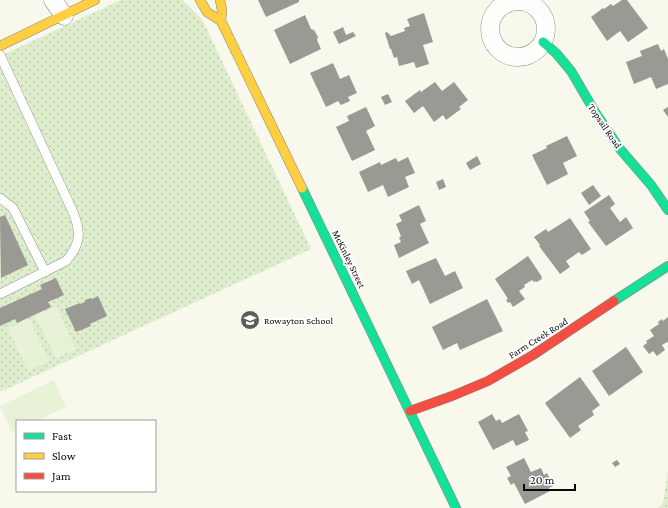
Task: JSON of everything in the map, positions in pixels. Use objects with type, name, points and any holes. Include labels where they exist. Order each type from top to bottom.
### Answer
[{"type":"main road","points":[[0,46],[95,0]]},
{"type":"main road","name":"McKinley Street","points":[[200,0],[207,12],[221,21]]},
{"type":"main road","name":"McKinley Street","points":[[220,0],[222,10],[221,21],[456,508]]},
{"type":"main road","name":"Topsail Road","points":[[543,42],[556,53],[571,71],[595,112],[620,149],[651,185],[668,210]]},
{"type":"main road","name":"Farm Creek Road","points":[[410,411],[488,381],[533,356],[668,266]]},
{"type":"street","points":[[52,0],[64,16]]},
{"type":"lane","points":[[0,55],[79,227],[78,242],[73,253],[66,261],[0,294]]},
{"type":"lane","points":[[0,198],[13,208],[45,272]]},
{"type":"green space","points":[[121,0],[182,0],[203,21],[311,249],[0,392],[0,56]]},
{"type":"green space","points":[[56,306],[76,349],[56,358],[35,316]]},
{"type":"green space","points":[[29,318],[49,361],[28,371],[8,329]]},
{"type":"green space","points":[[54,380],[66,407],[38,420],[16,420],[16,430],[12,432],[0,406]]},
{"type":"green space","points":[[668,470],[668,508],[658,508],[663,503]]},
{"type":"building","points":[[258,0],[299,0],[299,2],[266,17]]},
{"type":"building","points":[[622,0],[627,0],[648,28],[628,42],[620,31],[607,41],[591,17],[603,8],[604,9],[611,4],[613,6]]},
{"type":"building","points":[[424,13],[433,42],[423,45],[429,64],[416,68],[414,62],[399,66],[397,57],[394,58],[385,33],[387,32],[391,36],[405,31],[404,28],[410,26],[407,19]]},
{"type":"building","points":[[305,15],[311,29],[314,30],[318,37],[317,40],[321,49],[290,64],[274,30]]},
{"type":"building","points":[[343,27],[346,35],[353,32],[356,36],[339,44],[333,32]]},
{"type":"building","points":[[658,44],[661,51],[664,49],[668,59],[668,84],[656,89],[651,77],[634,84],[626,62],[642,56],[640,51]]},
{"type":"building","points":[[333,63],[340,79],[349,75],[357,93],[348,97],[350,101],[341,105],[338,101],[326,107],[310,73]]},
{"type":"building","points":[[435,82],[442,91],[454,82],[468,100],[459,107],[461,109],[446,120],[443,115],[434,122],[423,106],[414,113],[405,101],[420,90],[421,92]]},
{"type":"building","points":[[388,94],[392,102],[385,105],[381,97]]},
{"type":"building","points":[[366,107],[375,126],[366,131],[375,150],[352,161],[336,127],[349,121],[347,116]]},
{"type":"building","points":[[668,107],[668,117],[663,110]]},
{"type":"building","points":[[567,136],[577,156],[563,163],[568,174],[547,185],[532,155],[547,148],[546,146]]},
{"type":"building","points":[[477,156],[481,164],[470,170],[466,163]]},
{"type":"building","points":[[408,157],[415,173],[405,177],[409,187],[388,197],[383,185],[368,192],[359,172],[380,162],[381,165],[396,158],[398,162]]},
{"type":"building","points":[[443,179],[446,187],[439,190],[436,182]]},
{"type":"building","points":[[593,185],[601,196],[589,205],[581,193]]},
{"type":"building","points":[[609,195],[615,204],[610,208],[620,222],[626,217],[633,228],[606,246],[588,222],[590,221],[584,212]]},
{"type":"building","points":[[419,205],[426,221],[420,224],[429,243],[399,258],[394,245],[401,242],[399,238],[401,236],[396,224],[402,221],[399,215]]},
{"type":"building","points":[[5,215],[28,265],[1,278],[0,217]]},
{"type":"building","points":[[570,218],[591,249],[582,255],[579,252],[566,261],[570,267],[560,274],[534,237],[546,229],[548,232]]},
{"type":"building","points":[[528,256],[542,279],[537,282],[532,280],[524,285],[525,287],[519,291],[525,299],[513,307],[510,302],[508,303],[506,300],[508,299],[495,279]]},
{"type":"building","points":[[436,258],[445,276],[455,271],[463,288],[430,304],[419,280],[412,284],[406,271]]},
{"type":"building","points":[[56,278],[64,295],[48,302],[51,307],[17,323],[15,319],[0,326],[0,308],[42,289],[40,285]]},
{"type":"building","points":[[98,296],[107,316],[90,324],[91,326],[76,332],[65,309]]},
{"type":"building","points":[[487,299],[503,331],[460,350],[457,343],[443,350],[432,327]]},
{"type":"building","points":[[668,317],[668,343],[667,342],[662,345],[665,350],[657,356],[653,351],[649,354],[643,346],[647,343],[646,341],[654,336],[650,330],[659,324],[658,322],[662,319],[663,321]]},
{"type":"building","points":[[626,347],[643,372],[609,396],[592,371]]},
{"type":"building","points":[[580,377],[600,405],[592,411],[594,415],[578,426],[581,430],[570,438],[545,403]]},
{"type":"building","points":[[492,414],[496,421],[500,419],[502,423],[519,414],[528,431],[525,432],[529,440],[516,446],[513,440],[493,450],[478,422]]},
{"type":"building","points":[[524,458],[531,472],[541,468],[544,475],[547,473],[553,486],[549,488],[550,491],[525,504],[514,483],[511,485],[507,478],[511,476],[506,467]]},
{"type":"building","points":[[617,460],[620,464],[615,467],[612,463]]},
{"type":"traffic: fast","points":[[543,42],[556,53],[571,71],[595,112],[620,149],[651,185],[668,210]]},
{"type":"traffic: fast","points":[[302,188],[456,508]]},
{"type":"traffic: fast","points":[[614,301],[668,266]]},
{"type":"traffic: slow","points":[[0,46],[95,0]]},
{"type":"traffic: slow","points":[[200,0],[207,12],[221,21]]},
{"type":"traffic: slow","points":[[220,0],[222,10],[221,21],[302,188]]},
{"type":"traffic: jam","points":[[410,411],[488,381],[533,355],[614,301]]},
{"type":"place","name":"Rowayton School","points":[[250,320]]}]
